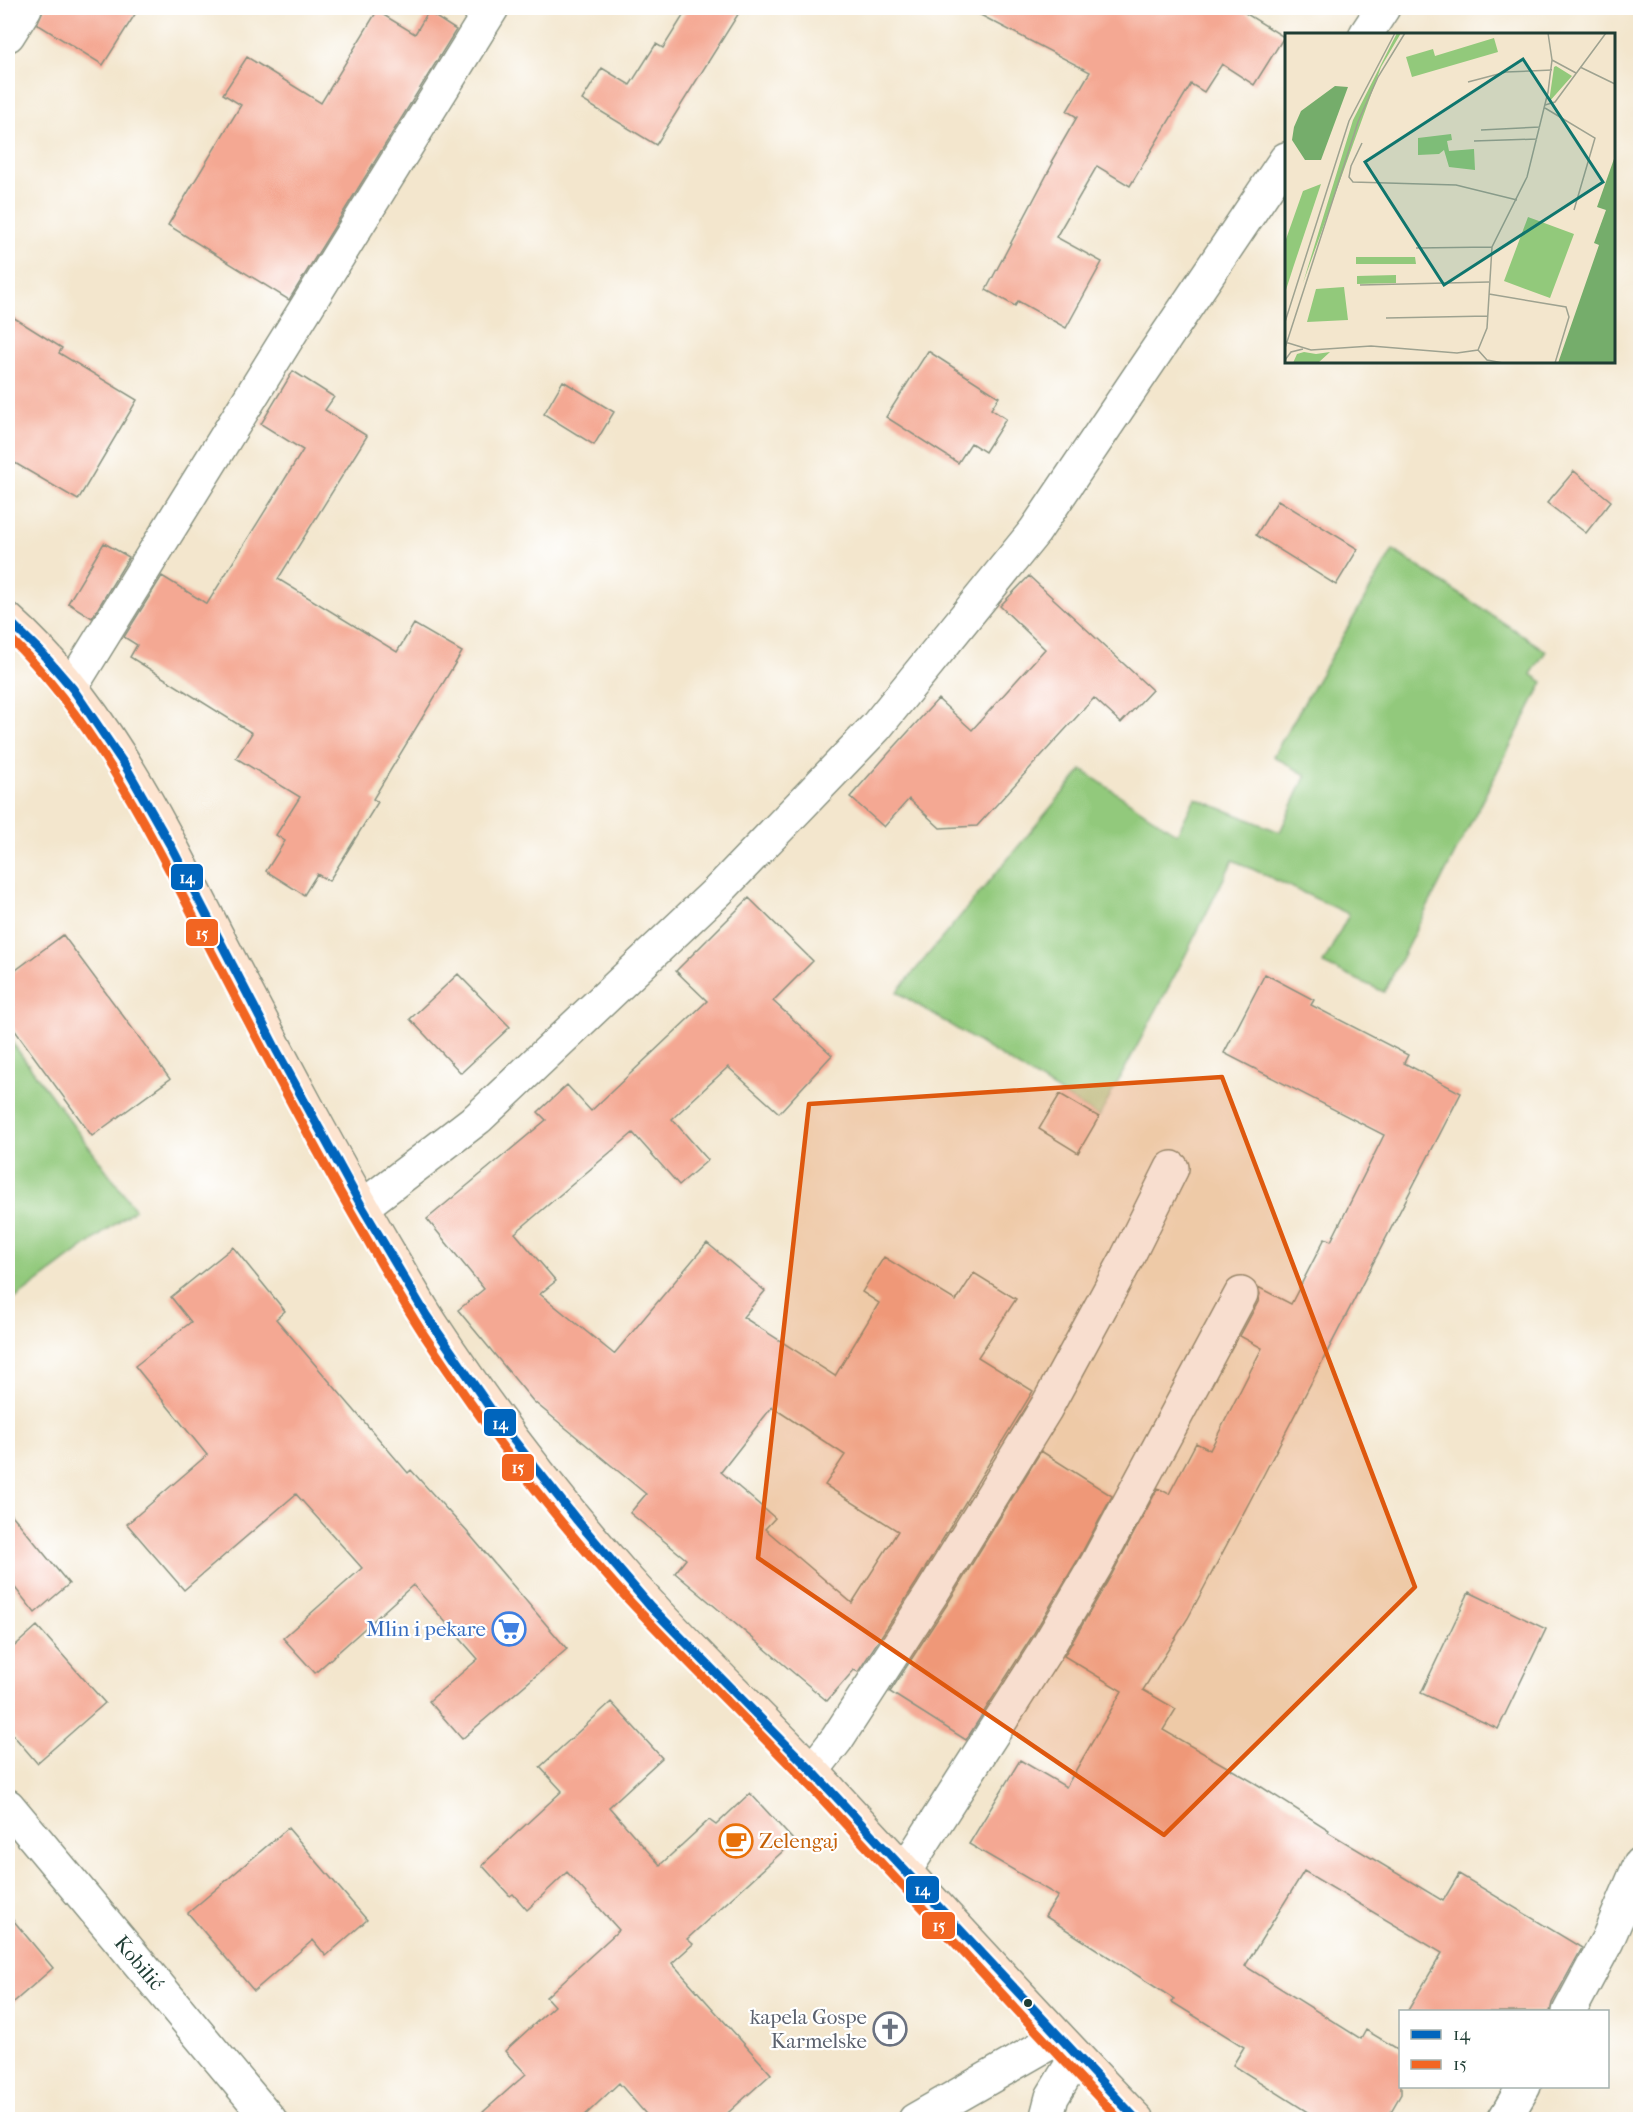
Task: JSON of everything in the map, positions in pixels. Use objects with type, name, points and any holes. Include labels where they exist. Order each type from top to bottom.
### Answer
[{"type":"main road","points":[[8,620],[71,687],[99,723],[152,809],[293,1082],[362,1206],[430,1323],[515,1444],[573,1518],[631,1585],[812,1771],[1067,2048],[1137,2120]]},
{"type":"street","points":[[8,35],[25,8]]},
{"type":"street","points":[[71,687],[492,8]]},
{"type":"street","points":[[1367,33],[1383,8]]},
{"type":"street","points":[[362,1206],[478,1118],[718,891],[876,727],[1035,531],[1285,162]]},
{"type":"street","points":[[812,1771],[837,1739],[932,1593],[1047,1408],[1120,1272],[1172,1168]]},
{"type":"street","points":[[904,1872],[1047,1648],[1096,1565],[1241,1294]]},
{"type":"street","name":"Kobilić","points":[[8,1806],[270,2120]]},
{"type":"street","points":[[1570,2010],[1607,1941],[1641,1864]]},
{"type":"street","points":[[915,2120],[1067,2048]]},
{"type":"street","points":[[1046,2120],[1067,2048]]},
{"type":"street","points":[[1504,2120],[1523,2088]]},
{"type":"highlighted area","points":[[1222,1077],[1415,1587],[1164,1835],[758,1558],[809,1104]]},
{"type":"green space","points":[[1393,550],[1546,651],[1531,674],[1543,682],[1384,992],[1323,964],[1349,914],[1233,860],[1181,964],[1099,1117],[897,992],[1082,770],[1177,834],[1195,798],[1280,832],[1306,775],[1273,756]]},
{"type":"green space","points":[[8,1037],[135,1209],[8,1304]]},
{"type":"building","points":[[44,8],[139,8],[103,65],[37,24]]},
{"type":"building","points":[[688,8],[742,8],[656,145],[582,100],[602,68],[630,85],[656,44],[663,48]]},
{"type":"building","points":[[967,8],[1237,8],[1284,37],[1254,85],[1222,64],[1204,92],[1191,84],[1130,186],[1097,166],[1056,237],[1102,262],[1066,328],[1018,301],[1015,306],[986,290],[1053,163],[1051,162],[1077,117],[1067,111],[1090,72]]},
{"type":"building","points":[[377,11],[415,34],[428,12],[456,30],[289,300],[168,225],[241,105],[223,94],[247,57],[321,103]]},
{"type":"building","points":[[8,314],[62,348],[59,353],[137,400],[78,500],[8,459]]},
{"type":"building","points":[[928,351],[999,397],[991,409],[1006,419],[985,452],[971,443],[958,463],[886,417]]},
{"type":"building","points":[[293,371],[334,397],[325,410],[367,436],[278,579],[397,652],[414,624],[462,652],[373,799],[378,802],[329,881],[317,874],[304,895],[266,871],[285,841],[276,835],[300,797],[236,758],[252,733],[130,657],[137,645],[124,637],[162,576],[207,604],[303,450],[261,424]]},
{"type":"building","points":[[563,381],[614,412],[594,445],[544,414]]},
{"type":"building","points":[[1574,471],[1611,501],[1586,533],[1547,503]]},
{"type":"building","points":[[1278,500],[1358,549],[1336,585],[1256,535]]},
{"type":"building","points":[[104,543],[129,557],[92,618],[68,603]]},
{"type":"building","points":[[1029,576],[1152,690],[1121,723],[1094,698],[977,826],[940,828],[909,799],[884,827],[850,797],[888,754],[938,699],[972,730],[1045,649],[1000,606]]},
{"type":"building","points":[[749,898],[813,961],[773,1001],[832,1055],[779,1113],[728,1067],[672,1119],[708,1160],[679,1185],[633,1133],[515,1233],[556,1281],[540,1294],[614,1354],[707,1243],[765,1291],[743,1317],[835,1376],[879,1303],[862,1292],[884,1257],[956,1301],[974,1273],[1016,1299],[978,1357],[1033,1391],[916,1583],[858,1672],[854,1670],[827,1701],[675,1573],[686,1559],[630,1513],[646,1494],[533,1401],[458,1310],[484,1289],[427,1219],[546,1120],[538,1112],[567,1085],[591,1111],[707,1001],[676,971]],"holes":[[[772,1407],[845,1455],[825,1485],[898,1531],[852,1603],[765,1529],[775,1518],[721,1472]]]},
{"type":"building","points":[[63,935],[170,1079],[92,1136],[8,1021],[8,976]]},
{"type":"building","points":[[458,974],[510,1027],[461,1073],[410,1019]]},
{"type":"building","points":[[1265,974],[1314,1000],[1311,1005],[1408,1055],[1404,1063],[1461,1093],[1188,1618],[1143,1690],[1176,1709],[1163,1730],[1260,1786],[1329,1830],[1328,1832],[1443,1901],[1459,1874],[1582,1948],[1550,2010],[1408,2010],[1442,1953],[1304,1871],[1245,1966],[1361,2039],[1366,2030],[1399,2050],[1401,2094],[1386,2120],[1320,2120],[1233,2065],[1244,2047],[1172,2002],[1174,1999],[1045,1916],[1058,1896],[969,1844],[1020,1760],[1066,1787],[1122,1691],[1064,1656],[1112,1574],[1158,1488],[1169,1494],[1196,1443],[1210,1450],[1262,1348],[1240,1336],[1258,1302],[1260,1294],[1258,1287],[1291,1304],[1325,1238],[1331,1241],[1384,1135],[1224,1053]]},
{"type":"building","points":[[1060,1094],[1099,1117],[1078,1153],[1039,1129]]},
{"type":"building","points":[[233,1247],[285,1311],[276,1319],[408,1473],[411,1470],[470,1535],[567,1649],[462,1739],[429,1701],[478,1659],[413,1585],[315,1673],[283,1638],[362,1568],[296,1494],[184,1590],[127,1524],[207,1455],[135,1366],[191,1322],[171,1297]]},
{"type":"building","points":[[1041,1451],[1112,1496],[1080,1556],[1031,1638],[966,1740],[890,1692],[948,1603]]},
{"type":"building","points":[[8,1510],[69,1584],[35,1613],[8,1579]]},
{"type":"building","points":[[1469,1592],[1546,1629],[1498,1729],[1421,1693]]},
{"type":"building","points":[[37,1626],[105,1703],[37,1763],[8,1729],[8,1652]]},
{"type":"building","points":[[611,1702],[662,1758],[609,1807],[660,1865],[709,1820],[716,1825],[750,1793],[794,1841],[687,1939],[693,1944],[672,1963],[771,2074],[720,2120],[651,2120],[619,2083],[580,2120],[474,2120],[526,2074],[505,2051],[554,2006],[546,1997],[619,1930],[567,1872],[527,1910],[513,1894],[510,1896],[482,1865],[562,1791],[540,1767]]},
{"type":"building","points":[[288,1828],[367,1920],[326,1956],[313,1940],[254,1991],[188,1913]]},
{"type":"building","points":[[8,1914],[53,1968],[8,2007]]},
{"type":"transit line","name":"14","points":[[8,620],[42,653],[73,689],[126,767],[173,850],[277,1051],[361,1205],[426,1315],[501,1424],[576,1519],[650,1606],[813,1772],[1137,2120]]},
{"type":"transit line","name":"15","points":[[8,636],[40,670],[68,705],[119,780],[164,859],[280,1082],[357,1222],[424,1335],[494,1436],[570,1533],[624,1595],[807,1783],[1120,2120]]},
{"type":"place","name":"Mlin i pekare","points":[[509,1629]]},
{"type":"place","name":"Zelengaj","points":[[736,1841]]},
{"type":"place","name":"kapela Gospe Karmelske","points":[[890,2029]]}]
